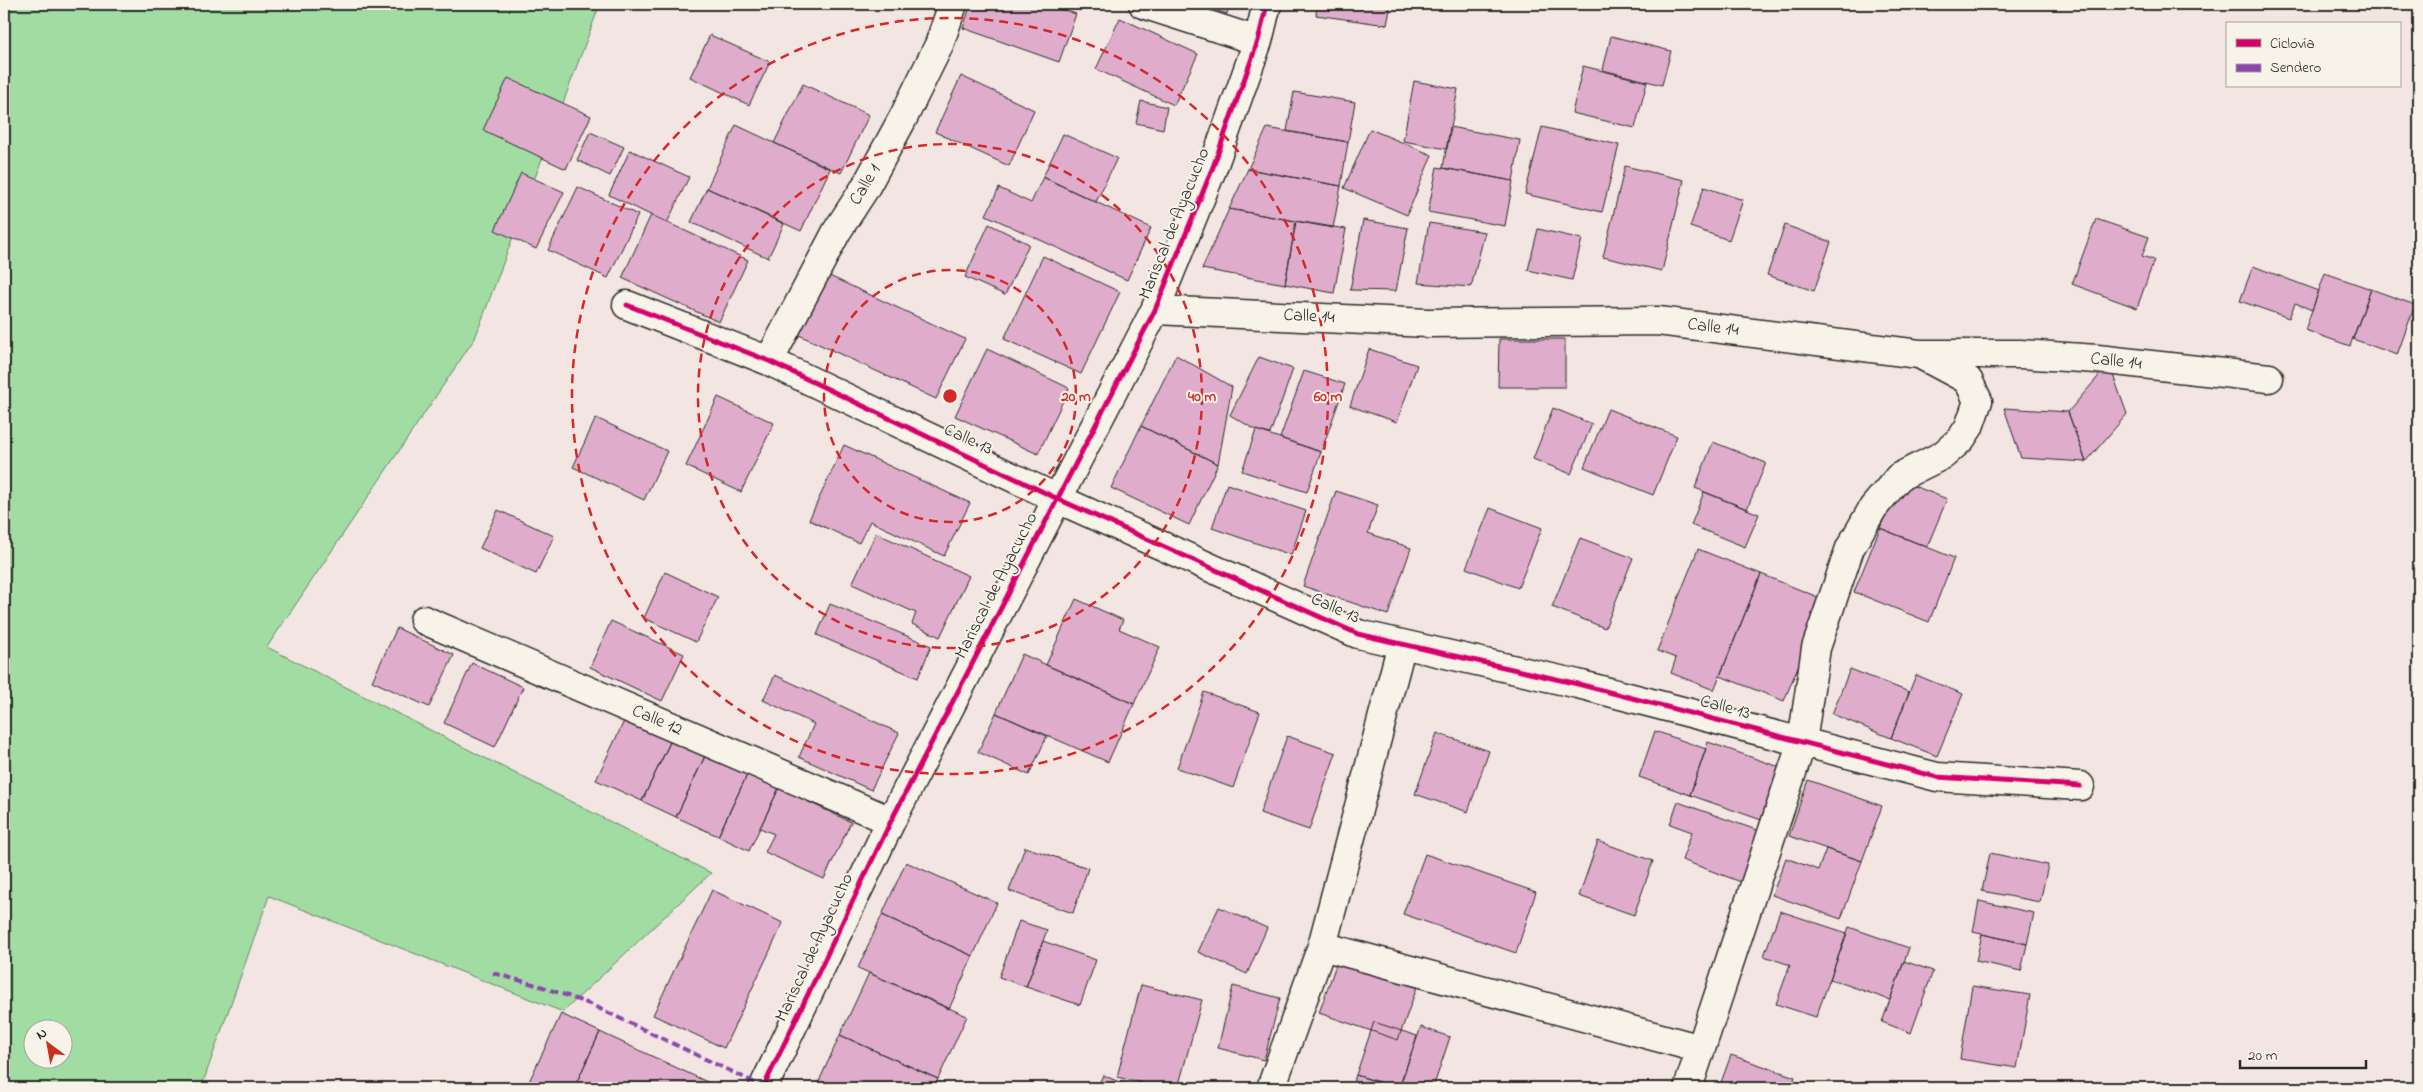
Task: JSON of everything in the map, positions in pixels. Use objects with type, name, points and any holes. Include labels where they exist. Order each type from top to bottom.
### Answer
[{"type":"street","name":"Calle 1","points":[[768,361],[837,231],[865,188],[903,118],[939,45],[953,4]]},
{"type":"street","points":[[1144,4],[1258,41]]},
{"type":"street","name":"Mariscal de Ayacucho","points":[[763,1088],[891,821],[1156,310],[1213,168],[1258,41],[1267,4]]},
{"type":"street","name":"Calle 13","points":[[627,305],[768,361],[1058,499],[1358,634],[1578,684],[1938,777],[2080,786]]},
{"type":"street","name":"Calle 14","points":[[1156,310],[1428,323],[1658,321],[1919,354],[2020,354],[2097,359],[2269,378]]},
{"type":"street","points":[[1688,1088],[1802,742],[1816,648],[1850,548],[1873,508],[1899,477],[1943,455],[1961,440],[1969,427],[1978,401],[1968,380],[1919,354]]},
{"type":"street","name":"Calle 12","points":[[424,620],[891,821]]},
{"type":"street","points":[[1270,1088],[1322,946],[1402,644]]},
{"type":"street","points":[[1322,946],[1701,1049]]},
{"type":"green space","points":[[4,4],[600,4],[475,338],[267,647],[711,873],[563,1012],[269,896],[201,1088],[4,1088]]},
{"type":"building","points":[[971,4],[1047,4],[1076,14],[1059,62],[963,28]]},
{"type":"building","points":[[1197,4],[1229,4],[1227,14]]},
{"type":"building","points":[[1317,4],[1391,4],[1387,25],[1316,15]]},
{"type":"building","points":[[1120,18],[1198,54],[1174,105],[1096,69]]},
{"type":"building","points":[[710,35],[770,62],[749,105],[690,77]]},
{"type":"building","points":[[1611,36],[1671,51],[1662,85],[1603,70]]},
{"type":"building","points":[[1583,66],[1647,82],[1635,128],[1572,113]]},
{"type":"building","points":[[961,76],[1034,110],[1009,166],[935,132]]},
{"type":"building","points":[[508,78],[591,116],[566,169],[483,130]]},
{"type":"building","points":[[1414,81],[1458,89],[1447,149],[1403,141]]},
{"type":"building","points":[[803,84],[869,115],[841,173],[774,143]]},
{"type":"building","points":[[1294,92],[1355,102],[1348,142],[1287,131]]},
{"type":"building","points":[[1141,101],[1167,107],[1163,129],[1136,123]]},
{"type":"building","points":[[736,125],[830,169],[801,231],[707,188]]},
{"type":"building","points":[[1450,127],[1520,140],[1513,181],[1443,168]]},
{"type":"building","points":[[1542,127],[1619,145],[1602,212],[1525,194]]},
{"type":"building","points":[[1267,128],[1348,142],[1341,186],[1248,169]]},
{"type":"building","points":[[1370,129],[1432,155],[1407,215],[1344,188]]},
{"type":"building","points":[[590,132],[624,147],[610,176],[577,160]]},
{"type":"building","points":[[1063,134],[1117,158],[1096,202],[1043,177]]},
{"type":"building","points":[[630,150],[689,177],[667,223],[609,195]]},
{"type":"building","points":[[1625,166],[1684,180],[1662,271],[1603,257]]},
{"type":"building","points":[[1437,167],[1513,181],[1505,226],[1428,212]]},
{"type":"building","points":[[1248,169],[1341,186],[1333,228],[1229,209]]},
{"type":"building","points":[[521,173],[564,192],[536,249],[495,230]]},
{"type":"building","points":[[1043,177],[1151,228],[1127,280],[986,215],[999,188],[1031,203]]},
{"type":"building","points":[[578,187],[638,215],[608,278],[548,250]]},
{"type":"building","points":[[1704,187],[1743,200],[1729,240],[1690,227]]},
{"type":"building","points":[[707,188],[784,224],[768,258],[691,222]]},
{"type":"building","points":[[1229,209],[1296,221],[1285,284],[1202,269]]},
{"type":"building","points":[[651,215],[748,260],[719,322],[622,278]]},
{"type":"building","points":[[2096,219],[2149,237],[2142,256],[2154,260],[2137,308],[2072,284]]},
{"type":"building","points":[[1363,220],[1408,228],[1396,291],[1350,290]]},
{"type":"building","points":[[1296,221],[1346,229],[1334,293],[1285,284]]},
{"type":"building","points":[[1429,223],[1485,232],[1471,287],[1418,283]]},
{"type":"building","points":[[989,224],[1029,244],[1005,295],[965,277]]},
{"type":"building","points":[[1785,225],[1831,242],[1814,291],[1767,275]]},
{"type":"building","points":[[1538,229],[1582,239],[1572,280],[1528,270]]},
{"type":"building","points":[[1043,256],[1120,292],[1081,374],[1004,339]]},
{"type":"building","points":[[2253,266],[2319,291],[2312,310],[2295,303],[2289,318],[2240,301]]},
{"type":"building","points":[[823,273],[965,339],[936,399],[795,333]]},
{"type":"building","points":[[2325,273],[2371,289],[2350,346],[2305,330]]},
{"type":"building","points":[[2371,289],[2415,305],[2397,355],[2353,339]]},
{"type":"building","points":[[1499,339],[1565,339],[1565,387],[1498,387]]},
{"type":"building","points":[[987,349],[1069,388],[1038,454],[955,416]]},
{"type":"building","points":[[1369,349],[1417,365],[1397,422],[1350,406]]},
{"type":"building","points":[[1176,355],[1232,387],[1218,464],[1141,426]]},
{"type":"building","points":[[1259,357],[1293,369],[1270,434],[1256,430],[1230,415]]},
{"type":"building","points":[[2109,364],[2127,414],[2086,462],[2068,412]]},
{"type":"building","points":[[1304,371],[1345,384],[1321,452],[1280,438]]},
{"type":"building","points":[[718,397],[774,423],[741,492],[686,466]]},
{"type":"building","points":[[1553,408],[1592,424],[1571,474],[1533,459]]},
{"type":"building","points":[[2004,408],[2068,412],[2086,462],[2021,458]]},
{"type":"building","points":[[1608,409],[1677,436],[1653,495],[1584,467]]},
{"type":"building","points":[[596,418],[667,451],[644,500],[573,467]]},
{"type":"building","points":[[1141,426],[1218,464],[1189,525],[1111,488]]},
{"type":"building","points":[[1256,430],[1321,452],[1307,492],[1242,471]]},
{"type":"building","points":[[1713,442],[1766,463],[1747,509],[1695,488]]},
{"type":"building","points":[[844,445],[970,503],[944,556],[870,521],[859,543],[809,520]]},
{"type":"building","points":[[1899,480],[1947,499],[1927,547],[1880,528]]},
{"type":"building","points":[[1227,484],[1306,511],[1291,555],[1212,528]]},
{"type":"building","points":[[1336,491],[1378,505],[1368,533],[1411,548],[1388,615],[1303,586]]},
{"type":"building","points":[[1704,492],[1759,514],[1745,547],[1691,525]]},
{"type":"building","points":[[1490,508],[1542,528],[1518,588],[1466,568]]},
{"type":"building","points":[[498,510],[554,536],[536,574],[480,548]]},
{"type":"building","points":[[1880,528],[1954,558],[1929,622],[1854,592]]},
{"type":"building","points":[[876,533],[969,576],[940,637],[912,624],[916,613],[852,584]]},
{"type":"building","points":[[1580,538],[1633,558],[1605,628],[1552,607]]},
{"type":"building","points":[[1698,549],[1761,574],[1714,690],[1671,673],[1676,658],[1657,651]]},
{"type":"building","points":[[665,572],[718,597],[696,642],[644,618]]},
{"type":"building","points":[[1761,574],[1825,600],[1784,701],[1720,676]]},
{"type":"building","points":[[1076,599],[1123,620],[1119,629],[1160,647],[1134,704],[1046,665]]},
{"type":"building","points":[[830,604],[931,646],[918,678],[817,635]]},
{"type":"building","points":[[611,621],[684,654],[662,701],[590,667]]},
{"type":"building","points":[[397,628],[454,655],[429,707],[372,681]]},
{"type":"building","points":[[1022,654],[1134,704],[1108,762],[996,713]]},
{"type":"building","points":[[472,663],[523,687],[495,747],[444,723]]},
{"type":"building","points":[[1850,669],[1909,692],[1891,738],[1832,714]]},
{"type":"building","points":[[775,675],[899,733],[871,790],[799,757],[814,724],[763,700]]},
{"type":"building","points":[[1916,675],[1963,694],[1937,756],[1891,738]]},
{"type":"building","points":[[1204,692],[1260,712],[1233,788],[1177,768]]},
{"type":"building","points":[[996,713],[1047,736],[1029,775],[978,752]]},
{"type":"building","points":[[626,717],[672,738],[642,801],[596,780]]},
{"type":"building","points":[[1655,731],[1706,749],[1690,795],[1639,777]]},
{"type":"building","points":[[1437,733],[1489,751],[1468,812],[1415,794]]},
{"type":"building","points":[[1287,736],[1336,753],[1309,830],[1260,813]]},
{"type":"building","points":[[672,738],[706,754],[676,817],[642,801]]},
{"type":"building","points":[[1708,742],[1785,769],[1767,822],[1690,795]]},
{"type":"building","points":[[706,754],[748,773],[718,836],[676,817]]},
{"type":"building","points":[[748,773],[779,788],[749,851],[718,836]]},
{"type":"building","points":[[1808,780],[1882,806],[1862,861],[1789,836]]},
{"type":"building","points":[[779,788],[851,822],[824,879],[765,852],[774,834],[760,828]]},
{"type":"building","points":[[1678,802],[1762,832],[1744,883],[1682,860],[1692,832],[1670,824]]},
{"type":"building","points":[[1598,841],[1653,861],[1634,915],[1579,896]]},
{"type":"building","points":[[1025,847],[1088,868],[1073,913],[1009,891]]},
{"type":"building","points":[[1826,849],[1862,861],[1841,919],[1772,895],[1786,858],[1818,870]]},
{"type":"building","points":[[1990,853],[2048,865],[2040,902],[1982,891]]},
{"type":"building","points":[[1425,854],[1536,892],[1516,953],[1403,914]]},
{"type":"building","points":[[906,862],[997,903],[973,956],[882,915]]},
{"type":"building","points":[[712,890],[783,923],[724,1048],[653,1015]]},
{"type":"building","points":[[1979,901],[2034,913],[2027,944],[1973,932]]},
{"type":"building","points":[[1219,907],[1267,928],[1247,974],[1198,952]]},
{"type":"building","points":[[1780,911],[1847,933],[1816,1017],[1776,1004],[1790,965],[1764,956]]},
{"type":"building","points":[[882,915],[973,956],[949,1009],[858,968]]},
{"type":"building","points":[[1019,921],[1047,930],[1026,987],[999,977]]},
{"type":"building","points":[[1849,927],[1909,948],[1890,1000],[1830,979]]},
{"type":"building","points":[[1982,934],[2027,944],[2021,971],[1976,961]]},
{"type":"building","points":[[1043,941],[1096,960],[1080,1005],[1026,987]]},
{"type":"building","points":[[1338,959],[1417,987],[1398,1040],[1319,1013]]},
{"type":"building","points":[[1904,961],[1933,971],[1911,1033],[1882,1022]]},
{"type":"building","points":[[869,973],[967,1016],[938,1079],[840,1035]]},
{"type":"building","points":[[1141,985],[1202,1000],[1178,1088],[1163,1088],[1117,1077]]},
{"type":"building","points":[[1233,986],[1280,998],[1264,1060],[1218,1048]]},
{"type":"building","points":[[1972,986],[2030,995],[2017,1068],[1960,1059]]},
{"type":"building","points":[[561,1014],[600,1032],[574,1088],[526,1088]]},
{"type":"building","points":[[1374,1022],[1417,1036],[1399,1088],[1356,1075]]},
{"type":"building","points":[[1421,1027],[1450,1037],[1433,1088],[1399,1088]]},
{"type":"building","points":[[600,1032],[720,1088],[574,1088]]},
{"type":"building","points":[[840,1035],[938,1079],[934,1088],[816,1088]]},
{"type":"building","points":[[1731,1055],[1795,1077],[1791,1088],[1719,1088]]},
{"type":"building","points":[[1103,1075],[1133,1088],[1097,1088]]},
{"type":"building","points":[[1356,1075],[1395,1088],[1351,1088]]},
{"type":"marked path","points":[[493,973],[540,986],[592,1005],[766,1088]]},
{"type":"cycle path","points":[[763,1088],[891,821],[1155,310],[1213,167],[1258,41],[1267,4]]},
{"type":"cycle path","points":[[627,305],[769,361],[1058,499],[1358,634],[1578,684],[1937,777],[2080,786]]}]
